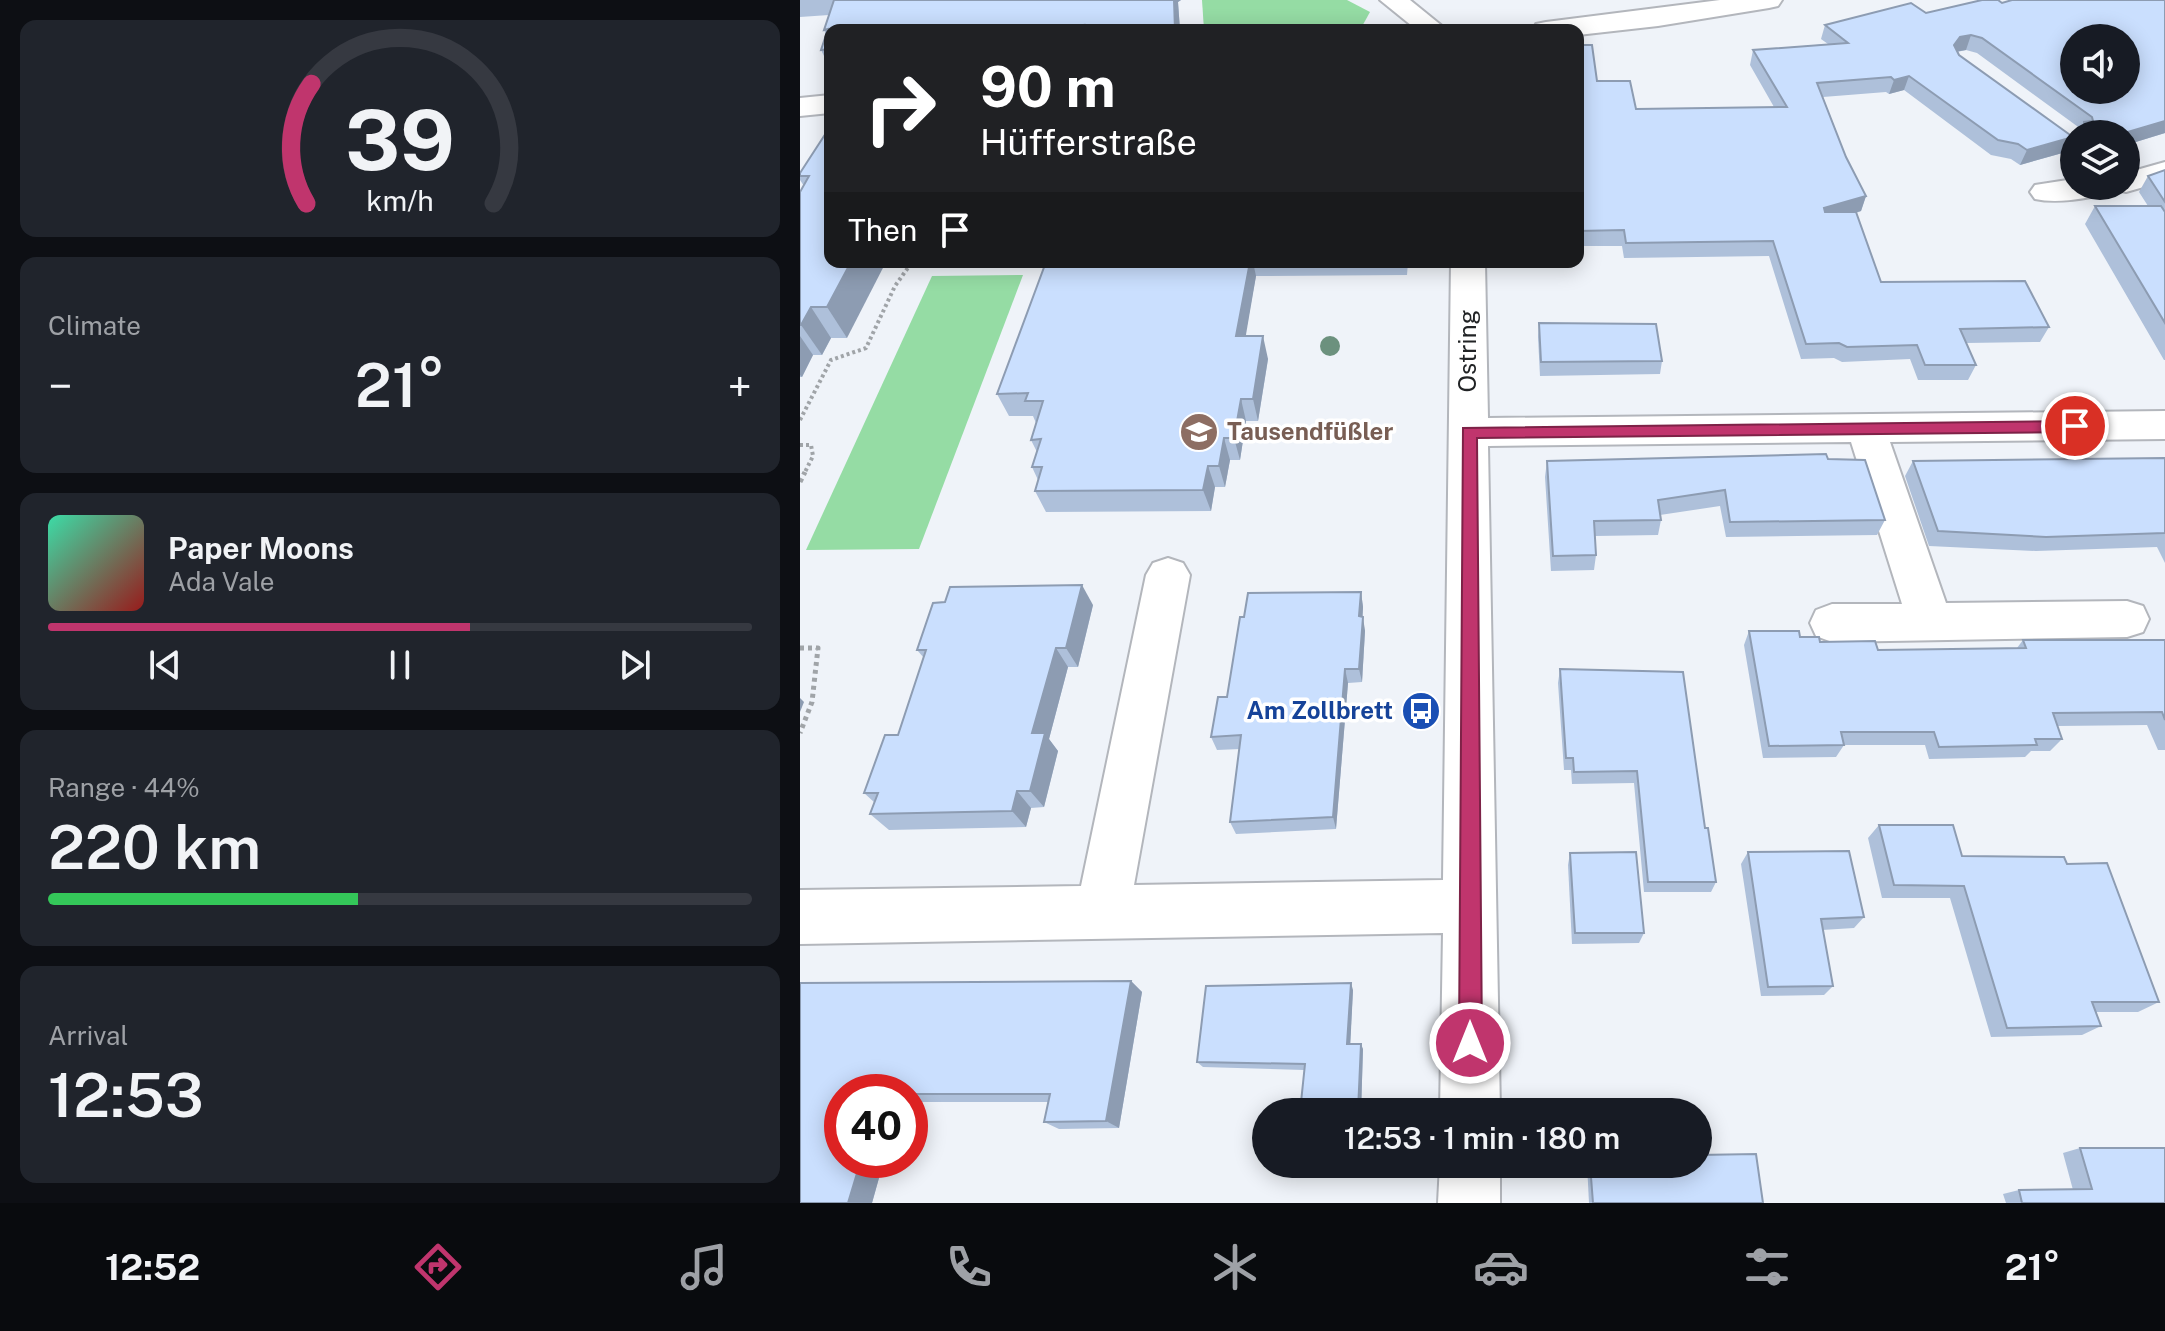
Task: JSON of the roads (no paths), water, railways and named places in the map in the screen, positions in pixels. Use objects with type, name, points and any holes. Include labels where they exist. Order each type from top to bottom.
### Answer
[{"type":"street","points":[[1393,0],[1426,24]]},
{"type":"street","points":[[1584,26],[1658,18],[1769,0]]},
{"type":"street","points":[[800,107],[824,105]]},
{"type":"street","points":[[2140,178],[2165,171]]},
{"type":"street","points":[[2046,192],[2060,190]]},
{"type":"street","name":"Ostring","points":[[1468,268],[1470,1098]]},
{"type":"street","points":[[1469,432],[2165,425]]},
{"type":"street","points":[[1866,429],[1930,622]]},
{"type":"street","points":[[1102,914],[1168,575]]},
{"type":"street","points":[[1832,623],[2127,619]]},
{"type":"street","points":[[800,917],[1471,906]]},
{"type":"street","points":[[1469,1203],[1470,1178]]},
{"type":"place","name":"Tausendfüßler","points":[[1199,432]]},
{"type":"place","name":"Am Zollbrett","points":[[1421,711]]}]
